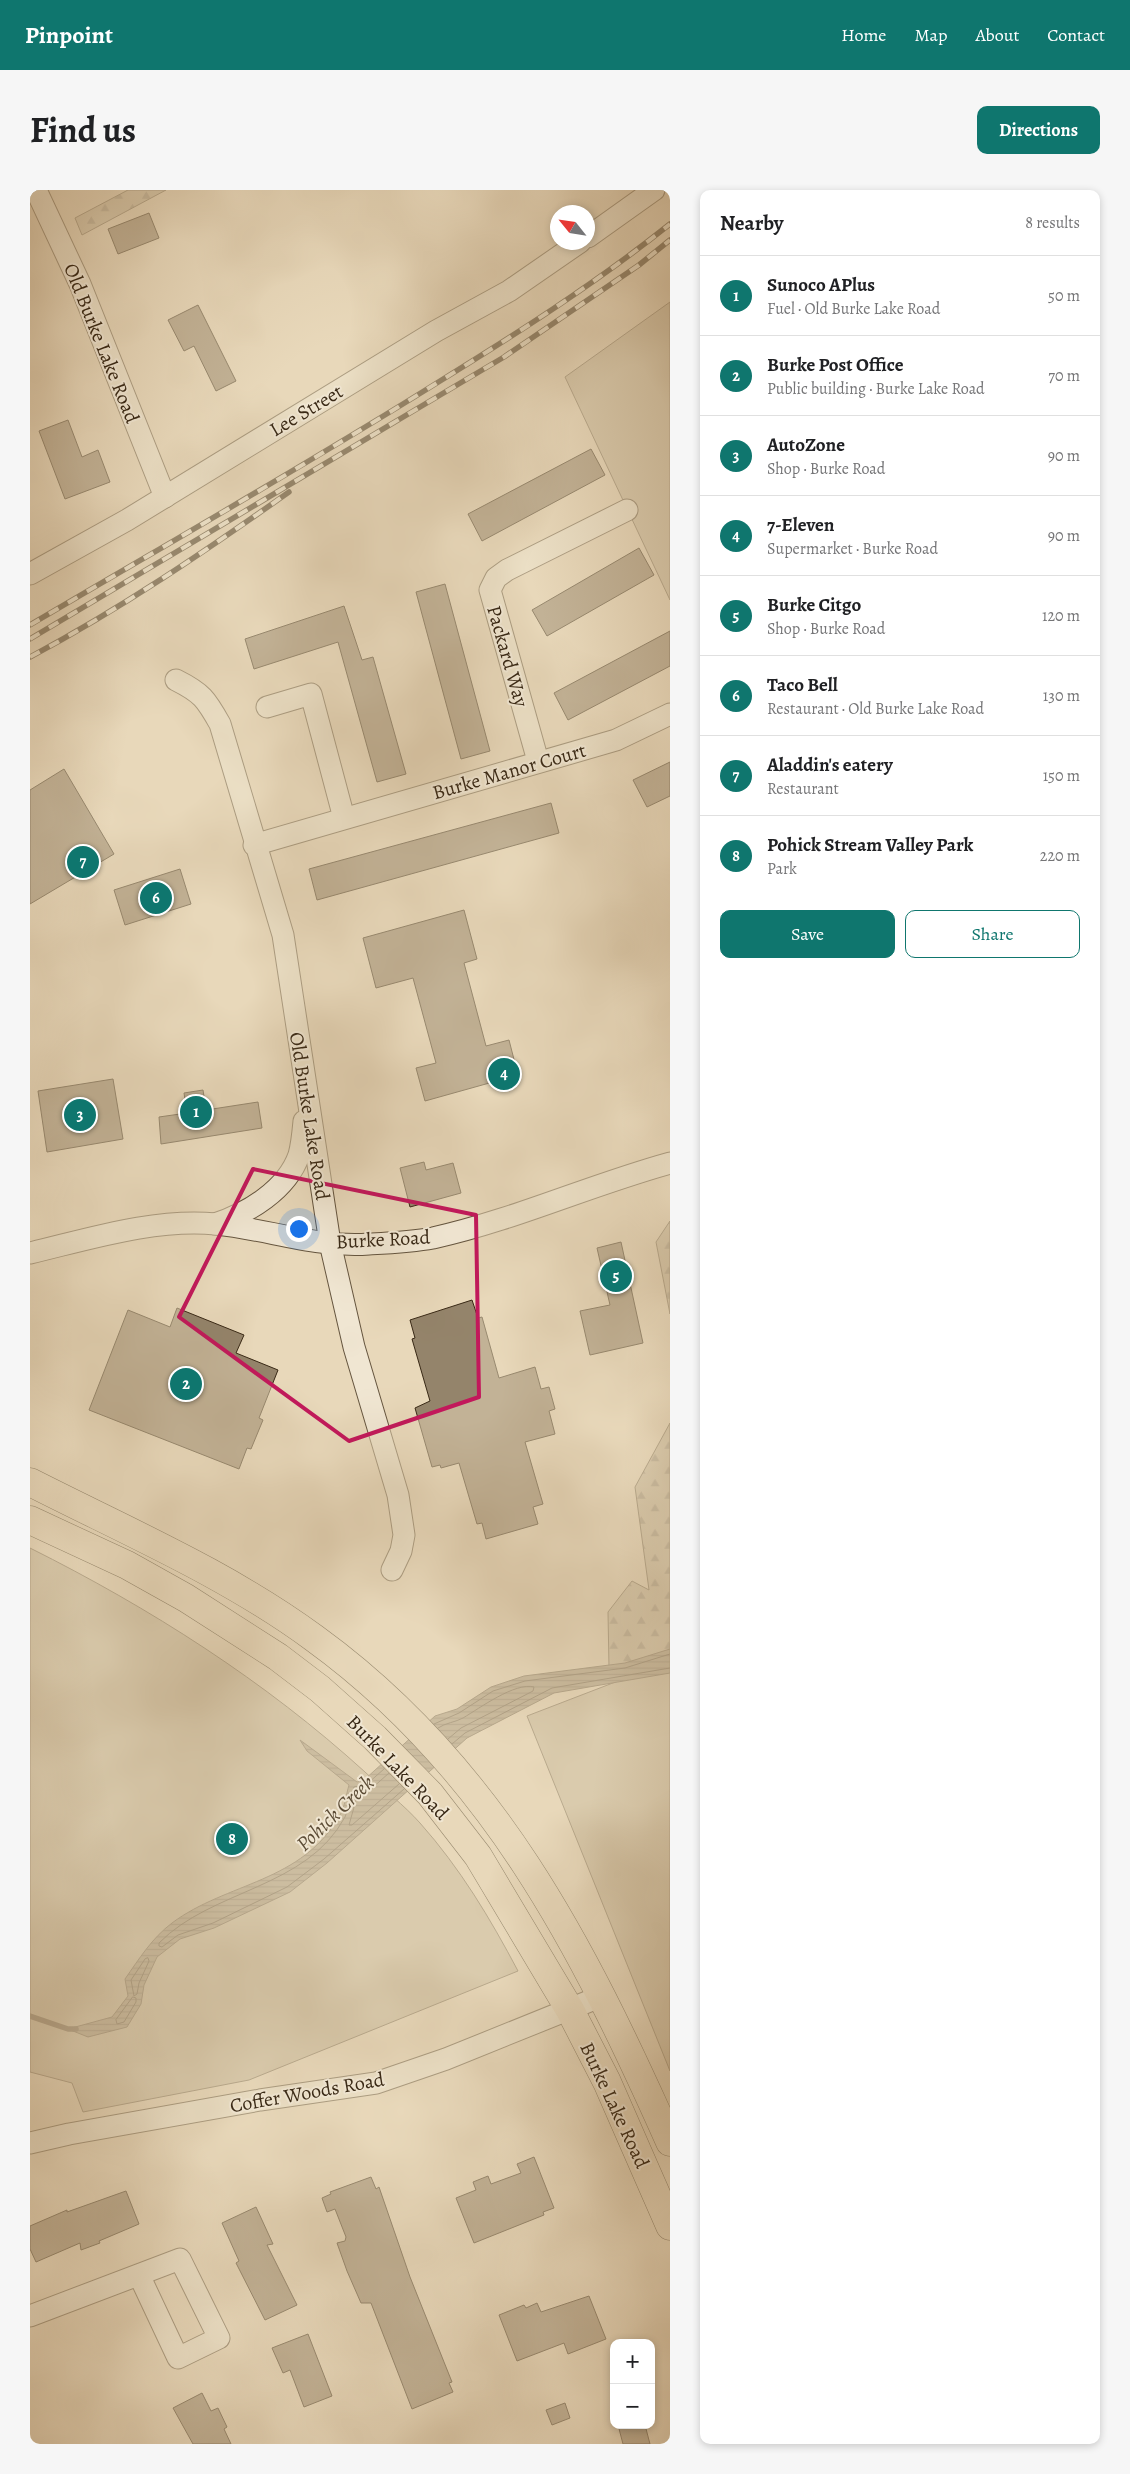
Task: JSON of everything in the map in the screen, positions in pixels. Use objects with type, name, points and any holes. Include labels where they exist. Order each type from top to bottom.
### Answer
[{"type":"main road","name":"Burke Lake Road","points":[[30,1482],[170,1552],[262,1604],[314,1638],[355,1670],[402,1713],[457,1770],[513,1843],[541,1885],[602,1996],[627,2046],[670,2142]]},
{"type":"main road","name":"Burke Lake Road","points":[[30,1520],[126,1565],[243,1633],[320,1690],[375,1738],[430,1794],[478,1856],[570,2010],[607,2082],[670,2226]]},
{"type":"street","name":"Old Burke Lake Road","points":[[36,190],[80,284],[165,497]]},
{"type":"street","points":[[595,232],[654,190]]},
{"type":"street","name":"Lee Street","points":[[30,574],[165,497],[436,331],[509,291],[568,250]]},
{"type":"street","name":"Packard Way","points":[[538,762],[490,590],[496,578],[507,570],[627,510]]},
{"type":"street","name":"Old Burke Lake Road","points":[[176,680],[193,688],[206,699],[220,724],[254,845],[283,935],[330,1243],[346,1319],[398,1496],[404,1535],[401,1551],[392,1570]]},
{"type":"street","points":[[267,707],[311,694],[344,818]]},
{"type":"street","name":"Burke Manor Court","points":[[254,845],[616,740],[670,714]]},
{"type":"street","points":[[214,1224],[236,1217],[279,1186],[299,1155],[307,1100]]},
{"type":"street","name":"Burke Road","points":[[30,1253],[143,1226],[214,1224],[330,1243],[367,1244],[431,1238],[516,1216],[605,1183],[670,1163]]},
{"type":"street","name":"Coffer Woods Road","points":[[30,2143],[69,2134],[260,2100],[376,2083],[446,2060],[602,1996]]},
{"type":"street","points":[[30,2316],[180,2259],[219,2338],[178,2358],[138,2275]]},
{"type":"highlighted area","points":[[253,1169],[476,1215],[479,1397],[349,1441],[179,1317]]},
{"type":"green space","points":[[128,190],[166,190],[82,235],[75,218]]},
{"type":"green space","points":[[670,302],[670,600],[565,377]]},
{"type":"green space","points":[[670,1221],[670,1314],[656,1242]]},
{"type":"green space","points":[[670,1423],[670,2031],[613,1895],[608,1612],[632,1581],[649,1590],[635,1487]]},
{"type":"green space","points":[[30,1548],[119,1596],[205,1648],[247,1677],[327,1739],[407,1810],[435,1840],[474,1894],[518,1971],[249,2080],[83,2112],[72,2083],[30,2072]]},
{"type":"green space","points":[[670,1661],[670,2071],[527,1716]]},
{"type":"water","points":[[670,1649],[670,1673],[554,1693],[467,1738],[327,1863],[290,1892],[214,1928],[180,1939],[157,1957],[144,1985],[141,2004],[127,2027],[88,2037],[68,2029],[112,2017],[128,1996],[125,1979],[152,1942],[172,1923],[193,1909],[285,1868],[305,1855],[324,1837],[342,1812],[349,1785],[307,1751],[300,1740],[357,1782],[364,1780],[435,1716],[457,1709],[491,1687],[524,1676],[625,1663]]},
{"type":"building","points":[[149,213],[159,238],[118,254],[108,229]]},
{"type":"building","points":[[198,305],[236,381],[216,391],[194,346],[184,351],[168,320]]},
{"type":"building","points":[[68,420],[82,457],[98,450],[110,482],[65,499],[39,431]]},
{"type":"building","points":[[591,449],[605,475],[482,541],[468,514]]},
{"type":"building","points":[[639,548],[654,575],[547,636],[532,610]]},
{"type":"building","points":[[445,584],[490,751],[461,759],[416,592]]},
{"type":"building","points":[[344,606],[362,660],[373,657],[406,774],[377,782],[338,642],[254,669],[245,639]]},
{"type":"building","points":[[670,631],[670,666],[568,720],[554,693]]},
{"type":"building","points":[[670,762],[670,796],[647,807],[633,780]]},
{"type":"building","points":[[64,769],[114,854],[30,904],[30,790]]},
{"type":"building","points":[[551,803],[559,833],[317,900],[309,869]]},
{"type":"building","points":[[180,869],[191,904],[125,925],[114,890]]},
{"type":"building","points":[[464,910],[477,959],[464,963],[486,1046],[509,1040],[518,1075],[425,1101],[416,1068],[436,1063],[413,978],[376,988],[363,938]]},
{"type":"building","points":[[113,1079],[123,1139],[47,1152],[38,1091]]},
{"type":"building","points":[[203,1090],[206,1110],[258,1102],[262,1128],[161,1144],[159,1117],[187,1113],[184,1093]]},
{"type":"building","points":[[424,1162],[426,1170],[453,1163],[461,1193],[410,1207],[400,1168]]},
{"type":"building","points":[[621,1242],[643,1343],[590,1355],[580,1311],[610,1305],[597,1248]]},
{"type":"building","points":[[472,1300],[478,1318],[482,1317],[499,1378],[535,1367],[541,1389],[549,1387],[555,1409],[549,1411],[555,1434],[525,1442],[543,1504],[533,1507],[538,1524],[486,1539],[482,1523],[477,1524],[459,1463],[441,1468],[440,1465],[432,1467],[415,1408],[430,1401],[412,1339],[415,1338],[410,1320]]},
{"type":"building","points":[[177,1308],[244,1335],[236,1353],[278,1370],[259,1418],[263,1420],[251,1449],[247,1448],[239,1469],[89,1410],[128,1310],[170,1327]]},
{"type":"building","points":[[534,2157],[554,2208],[543,2212],[544,2215],[474,2243],[456,2198],[476,2190],[473,2182],[488,2176],[491,2184],[521,2173],[517,2164]]},
{"type":"building","points":[[371,2177],[376,2189],[379,2187],[410,2277],[452,2382],[449,2383],[453,2392],[412,2409],[371,2303],[361,2303],[347,2271],[337,2243],[345,2241],[346,2237],[335,2209],[327,2212],[322,2198],[331,2194],[330,2192]]},
{"type":"building","points":[[126,2191],[139,2224],[99,2241],[100,2243],[81,2250],[80,2243],[36,2262],[30,2249],[30,2226],[67,2210],[67,2212]]},
{"type":"building","points":[[256,2207],[273,2244],[267,2245],[297,2305],[265,2320],[236,2263],[239,2261],[222,2223]]},
{"type":"building","points":[[589,2296],[606,2339],[568,2354],[564,2343],[517,2361],[499,2315],[524,2305],[526,2308],[537,2303],[541,2312]]},
{"type":"building","points":[[308,2334],[332,2396],[304,2407],[290,2370],[283,2373],[272,2348]]},
{"type":"building","points":[[202,2393],[211,2411],[218,2408],[227,2427],[224,2429],[231,2444],[193,2444],[173,2408]]},
{"type":"building","points":[[565,2403],[570,2418],[552,2425],[546,2410]]},
{"type":"building","points":[[619,2429],[646,2429],[650,2444],[623,2444]]},
{"type":"waterway","name":"Pohick Creek","points":[[30,2016],[68,2029],[76,2029]]},
{"type":"railway","points":[[30,625],[382,417],[523,329],[613,268],[670,224]]},
{"type":"railway","points":[[30,639],[504,357],[639,265],[670,240]]},
{"type":"railway","points":[[30,657],[162,579],[289,492]]},
{"type":"place","name":"Aladdin's eatery","points":[[83,862]]},
{"type":"place","name":"Taco Bell","points":[[156,898]]},
{"type":"place","name":"7-Eleven","points":[[504,1074]]},
{"type":"place","name":"Sunoco APlus","points":[[196,1112]]},
{"type":"place","name":"AutoZone","points":[[80,1115]]},
{"type":"place","name":"Burke Citgo","points":[[616,1276]]},
{"type":"place","name":"Burke Post Office","points":[[186,1384]]},
{"type":"place","name":"Pohick Stream Valley Park","points":[[232,1839]]}]
